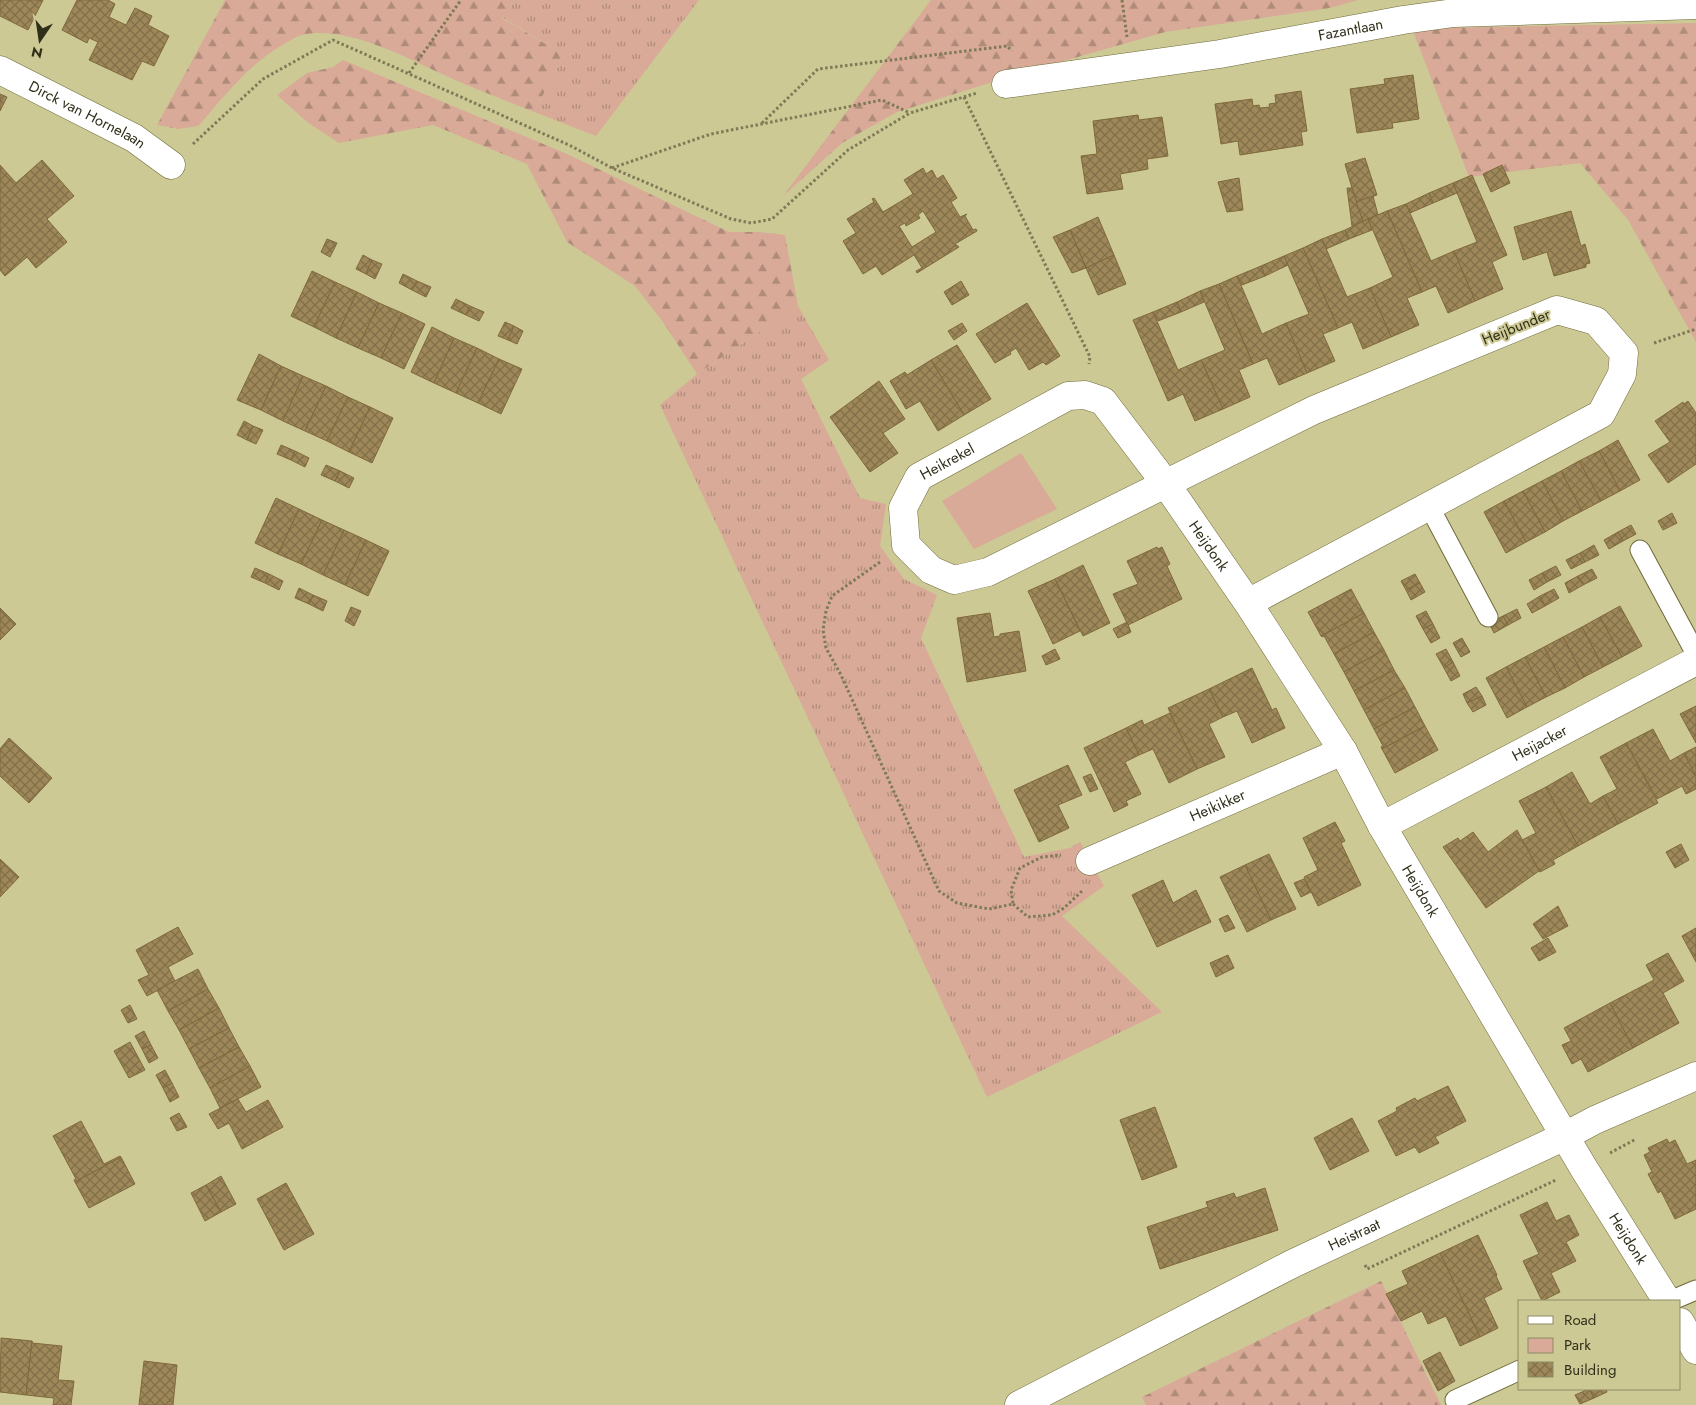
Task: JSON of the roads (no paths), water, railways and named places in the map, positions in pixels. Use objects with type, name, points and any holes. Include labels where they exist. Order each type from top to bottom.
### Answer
[{"type":"street","name":"Fazantlaan","points":[[1006,84],[1220,54],[1399,10],[1454,13],[1696,5]]},
{"type":"street","name":"Dirck van Hornelaan","points":[[0,70],[134,138],[171,165]]},
{"type":"street","name":"Heijbunder","points":[[1166,484],[1314,410],[1557,310],[1596,321],[1624,353],[1622,374],[1601,414],[1429,506]]},
{"type":"street","name":"Heikrekel","points":[[1085,395],[1103,401],[1166,484],[988,572],[954,580],[932,570],[906,545],[903,508],[919,477],[1068,396],[1085,395]]},
{"type":"street","name":"Heijdonk","points":[[1166,484],[1248,603],[1343,751],[1382,826],[1583,1167],[1668,1300]]},
{"type":"street","points":[[1248,603],[1429,506]]},
{"type":"street","name":"Heijacker","points":[[1382,826],[1696,661]]},
{"type":"street","name":"Heikikker","points":[[1090,861],[1343,751]]},
{"type":"street","name":"Heistraat","points":[[1019,1405],[1292,1264],[1596,1120],[1696,1076]]},
{"type":"street","points":[[1681,1324],[1696,1350]]},
{"type":"lane","points":[[1429,506],[1488,617]]},
{"type":"lane","points":[[1640,550],[1696,654]]},
{"type":"lane","points":[[1671,1300],[1696,1290]]},
{"type":"lane","points":[[1455,1400],[1518,1371]]}]
